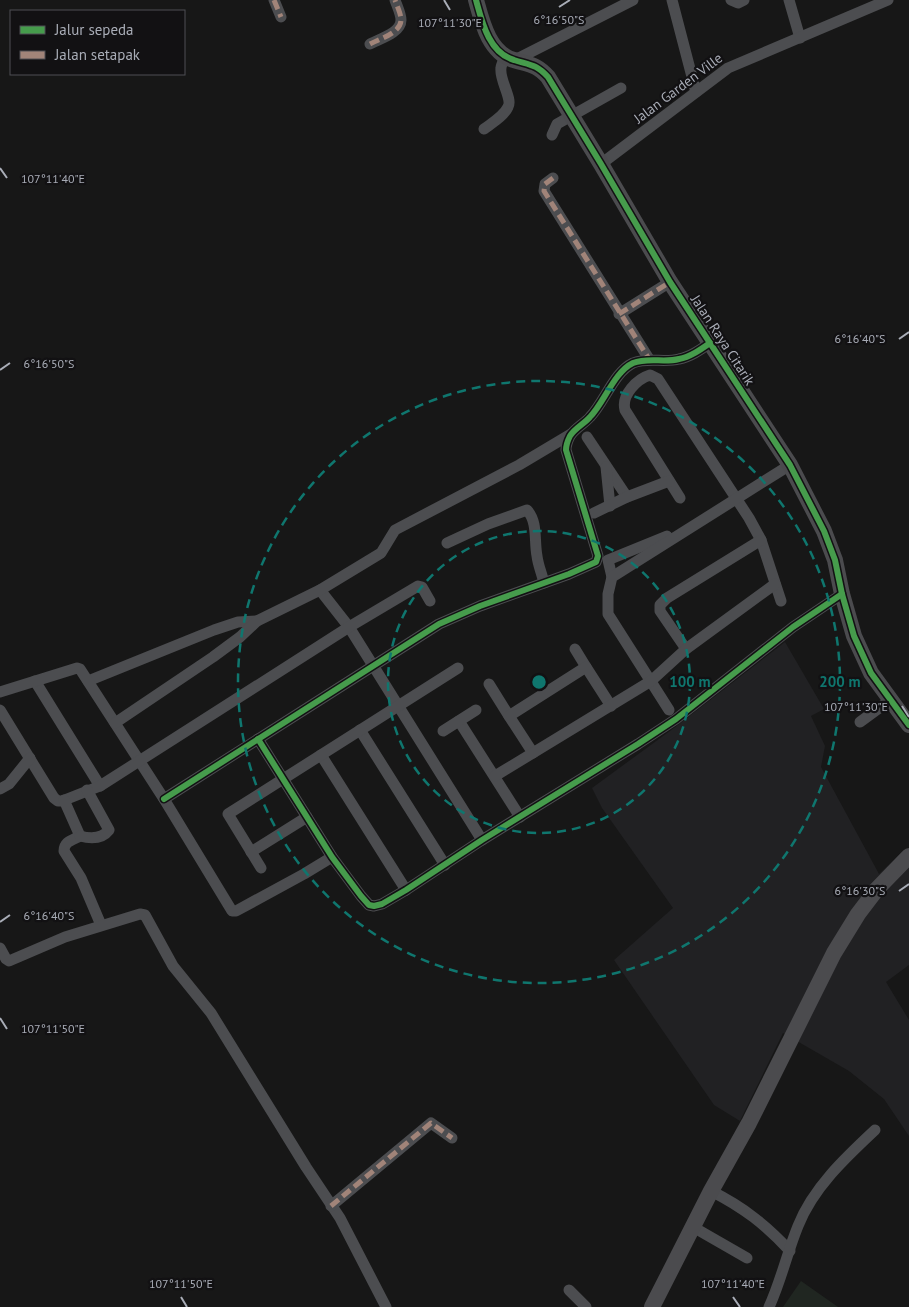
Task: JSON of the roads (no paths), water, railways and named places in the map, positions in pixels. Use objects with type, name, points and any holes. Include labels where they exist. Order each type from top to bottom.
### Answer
[{"type":"street","points":[[274,0],[281,17]]},
{"type":"street","points":[[370,44],[394,32],[399,26],[401,19],[395,0]]},
{"type":"street","points":[[476,0],[486,31],[494,46],[510,59]]},
{"type":"street","points":[[484,129],[505,112],[510,104],[501,77],[501,68],[510,59],[633,0]]},
{"type":"street","points":[[672,0],[696,92]]},
{"type":"street","points":[[731,0],[738,3],[744,0]]},
{"type":"street","points":[[789,0],[800,38]]},
{"type":"street","name":"Jalan Garden Ville","points":[[601,164],[728,68],[888,0]]},
{"type":"street","name":"Jalan Raya Citarik","points":[[510,59],[531,64],[542,71],[572,114],[670,282],[790,464],[824,531],[835,560],[854,636],[870,673],[909,725]]},
{"type":"street","points":[[552,135],[557,124],[621,88]]},
{"type":"street","points":[[553,178],[545,184],[544,191],[619,314],[649,359]]},
{"type":"street","points":[[619,314],[670,282]]},
{"type":"street","points":[[115,723],[213,657],[240,637],[257,621],[320,590],[381,553],[395,530],[519,465],[571,434],[592,415],[626,368],[634,363],[649,359],[680,359],[694,354],[710,343]]},
{"type":"street","points":[[680,498],[625,410],[625,400],[633,386],[642,377],[650,374],[658,380],[749,518],[761,540],[781,601]]},
{"type":"street","points":[[164,799],[439,624],[480,606],[591,566],[596,562],[598,556],[566,450],[566,444],[571,434]]},
{"type":"street","points":[[587,437],[628,497]]},
{"type":"street","points":[[612,577],[790,464]]},
{"type":"street","points":[[606,465],[610,506]]},
{"type":"street","points":[[594,513],[628,497],[670,481]]},
{"type":"street","points":[[447,543],[488,524],[527,510],[534,523],[537,556],[544,583]]},
{"type":"street","points":[[668,710],[608,614],[608,594],[612,577],[608,560],[697,524]]},
{"type":"street","points":[[686,649],[660,611],[660,605],[667,598],[761,540]]},
{"type":"street","points":[[495,776],[651,680],[686,649],[775,584]]},
{"type":"street","points":[[0,710],[54,798],[58,801],[64,800],[100,786],[349,627],[418,586],[422,587],[430,601]]},
{"type":"street","points":[[320,590],[349,627],[374,665],[398,707],[482,840]]},
{"type":"street","points":[[258,739],[332,857],[361,896],[369,905],[374,906],[382,904],[406,890],[482,840],[676,719],[793,627],[842,594]]},
{"type":"street","points":[[88,681],[214,630],[238,622],[257,621]]},
{"type":"street","points":[[575,649],[611,706]]},
{"type":"street","points":[[509,716],[586,666]]},
{"type":"street","points":[[0,692],[77,668],[81,670],[164,799],[232,911],[236,912],[332,857]]},
{"type":"street","points":[[261,868],[228,814],[458,668]]},
{"type":"street","points":[[35,681],[100,786]]},
{"type":"street","points":[[489,684],[533,753]]},
{"type":"street","points":[[860,722],[890,700]]},
{"type":"street","points":[[443,731],[476,710]]},
{"type":"street","points":[[459,721],[520,817]]},
{"type":"street","points":[[360,730],[445,865]]},
{"type":"street","points":[[321,754],[406,890]]},
{"type":"street","points":[[0,789],[9,784],[30,758]]},
{"type":"street","points":[[87,790],[109,830],[104,835],[96,838],[88,839],[80,836],[68,841],[64,851],[81,878],[101,925]]},
{"type":"street","points":[[64,800],[80,836]]},
{"type":"street","points":[[252,852],[307,817]]},
{"type":"street","points":[[652,1307],[749,1123],[834,953],[858,914],[909,856]]},
{"type":"street","points":[[0,948],[9,961],[101,925],[140,914],[145,915],[149,919],[170,962],[211,1013],[331,1206],[354,1244],[386,1307]]},
{"type":"street","points":[[331,1206],[431,1122],[452,1138]]},
{"type":"street","points":[[770,1307],[798,1226],[814,1195],[847,1156],[875,1130]]},
{"type":"street","points":[[712,1190],[748,1212],[772,1231],[790,1251]]},
{"type":"street","points":[[693,1227],[747,1258]]},
{"type":"street","points":[[569,1290],[586,1307]]}]
